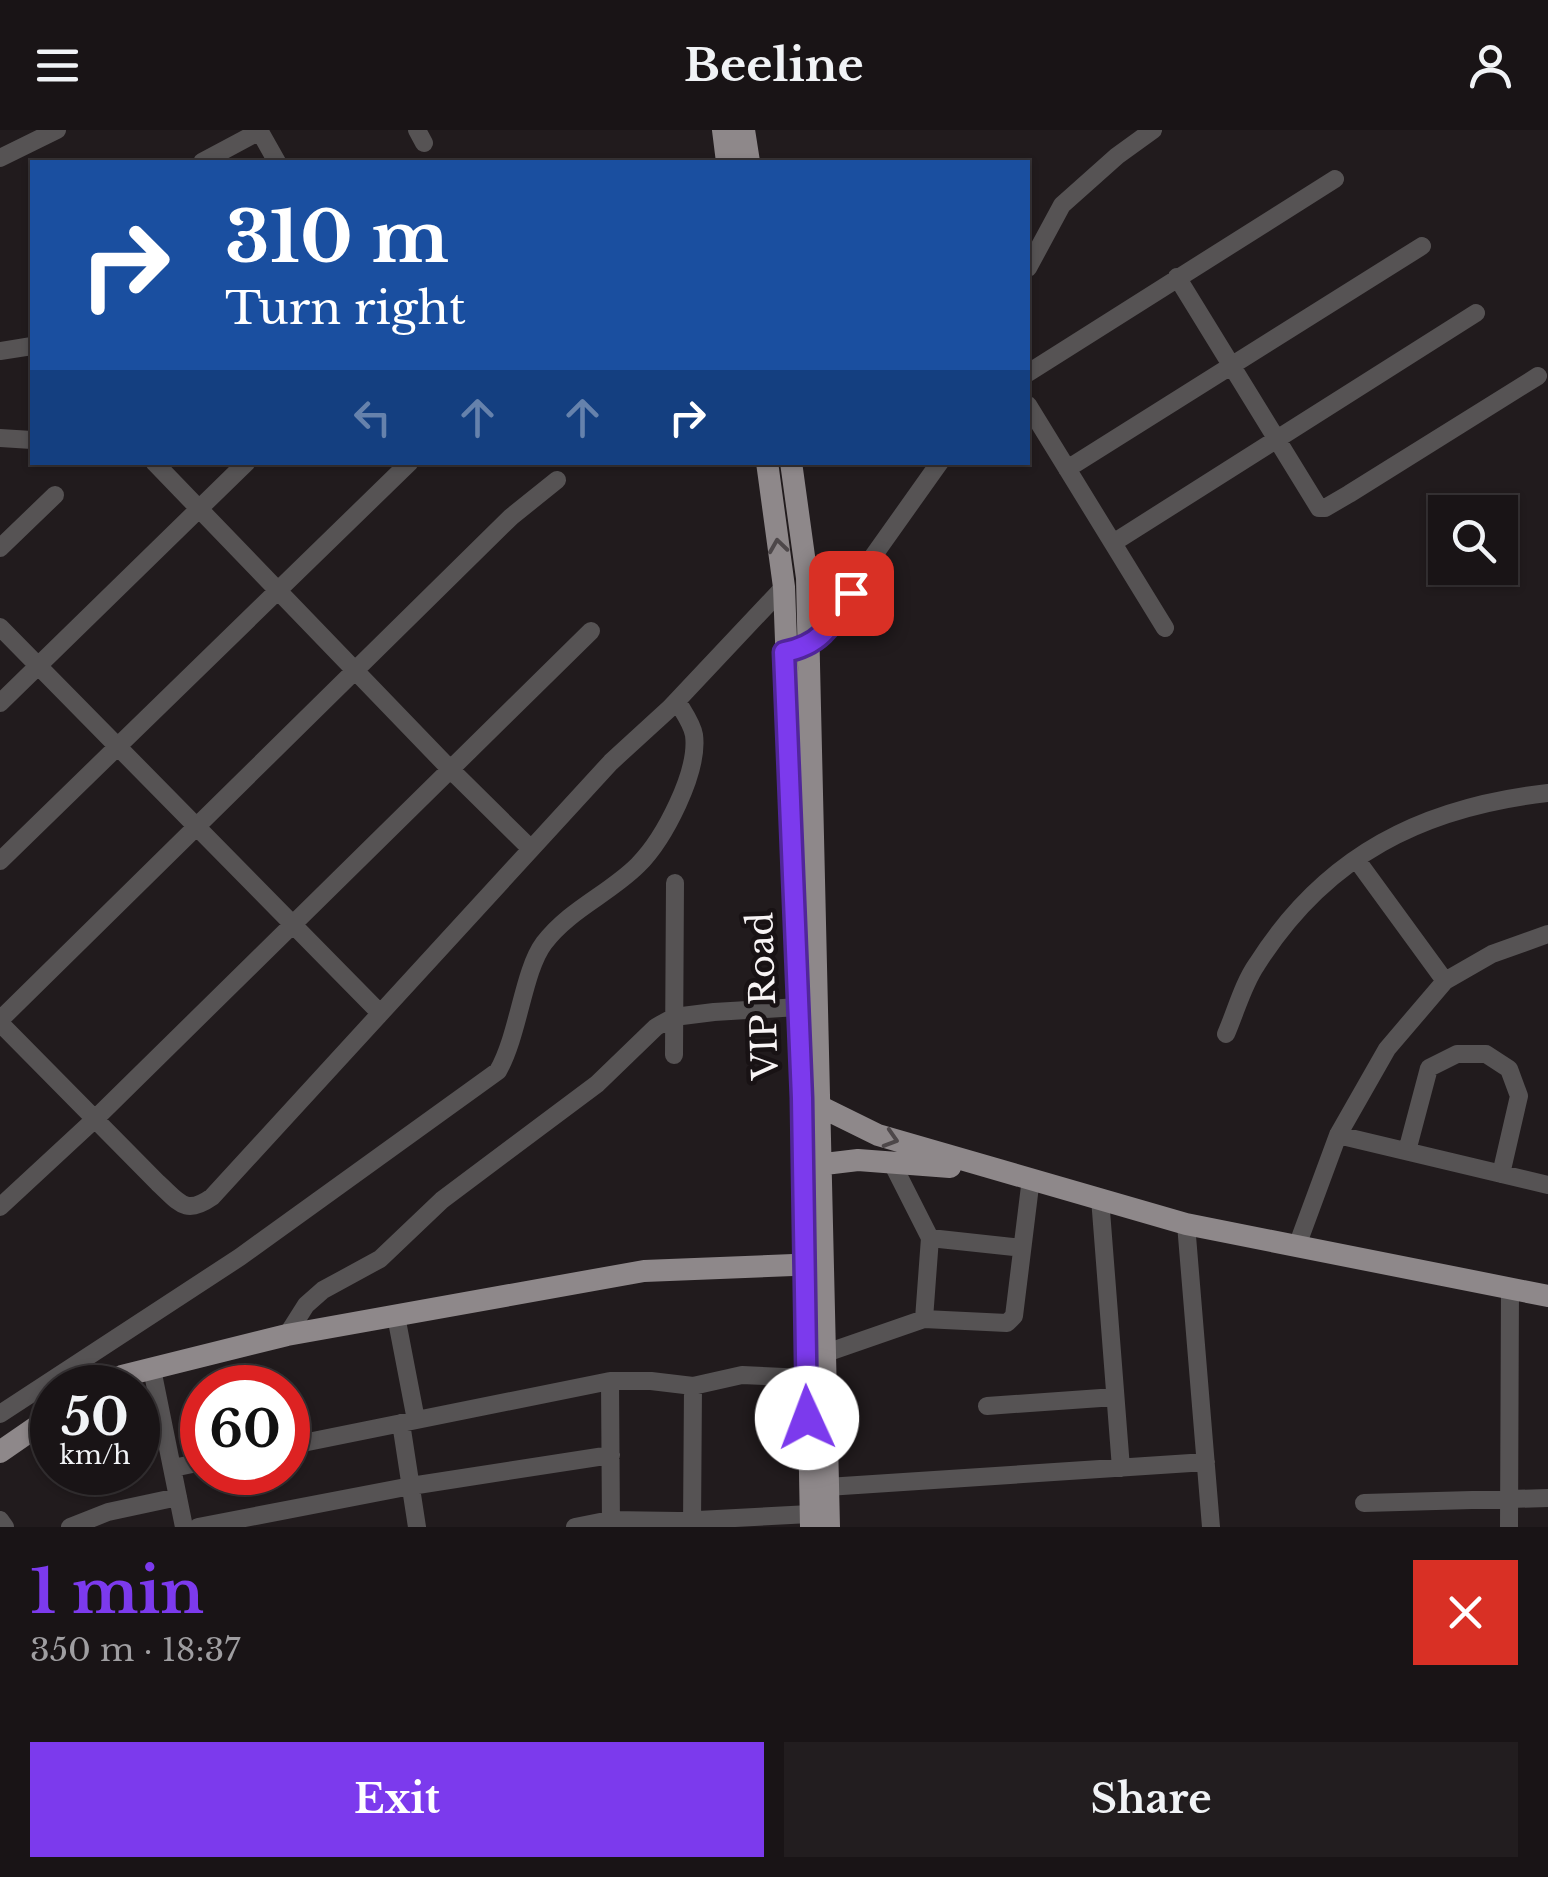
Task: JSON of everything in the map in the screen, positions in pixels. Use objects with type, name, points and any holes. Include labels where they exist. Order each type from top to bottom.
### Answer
[{"type":"main road","points":[[723,130],[727,160]]},
{"type":"main road","points":[[744,130],[749,160]]},
{"type":"main road","name":"VIP Road","points":[[767,465],[795,650],[814,1263],[806,1378],[816,1523]]},
{"type":"main road","name":"VIP Road","points":[[791,465],[807,578],[795,650],[799,1008],[811,1102]]},
{"type":"main road","points":[[811,1102],[878,1136],[1186,1224],[1548,1296]]},
{"type":"main road","points":[[812,1166],[858,1160],[891,1161],[1022,1175]]},
{"type":"main road","points":[[160,1366],[287,1336],[644,1271],[814,1263]]},
{"type":"main road","name":"VIP Road","points":[[814,1263],[826,1354],[827,1488],[816,1523]]},
{"type":"main road","points":[[0,1452],[30,1431]]},
{"type":"street","points":[[0,158],[58,130]]},
{"type":"street","points":[[1030,264],[1062,206],[1117,156],[1153,130]]},
{"type":"street","points":[[206,160],[260,131],[276,160]]},
{"type":"street","points":[[1030,372],[1335,179]]},
{"type":"street","points":[[1067,470],[1422,246]]},
{"type":"street","points":[[1178,277],[1315,504],[1325,508],[1538,376]]},
{"type":"street","points":[[1113,543],[1476,312]]},
{"type":"street","points":[[0,351],[30,346]]},
{"type":"street","points":[[1030,408],[1165,628]]},
{"type":"street","points":[[0,438],[30,440]]},
{"type":"street","points":[[157,465],[532,849]]},
{"type":"street","points":[[0,703],[244,465]]},
{"type":"street","points":[[383,465],[394,478]]},
{"type":"street","points":[[0,862],[407,465]]},
{"type":"street","points":[[795,650],[833,623],[869,562],[938,465]]},
{"type":"street","points":[[557,480],[511,517],[0,1021],[184,1206],[197,1207],[212,1197],[611,762],[676,701],[784,587]]},
{"type":"street","points":[[0,548],[55,494]]},
{"type":"street","points":[[0,627],[380,1014]]},
{"type":"street","points":[[0,1207],[590,631]]},
{"type":"street","points":[[73,1365],[240,1257],[498,1071],[510,1050],[542,946],[570,915],[637,866],[668,827],[684,788],[694,735],[676,701]]},
{"type":"street","points":[[1226,1034],[1255,966],[1265,952],[1305,899],[1356,859],[1418,822],[1492,799],[1548,793]]},
{"type":"street","points":[[1356,859],[1445,981]]},
{"type":"street","points":[[674,1055],[675,883]]},
{"type":"street","points":[[1297,1246],[1338,1135],[1387,1049],[1445,981],[1492,954],[1548,934]]},
{"type":"street","points":[[287,1336],[306,1306],[323,1290],[380,1258],[442,1200],[597,1084],[656,1026],[674,1017],[799,1008]]},
{"type":"street","points":[[1406,1151],[1429,1068],[1457,1054],[1486,1054],[1509,1068],[1519,1096],[1501,1174]]},
{"type":"street","points":[[1338,1135],[1548,1185]]},
{"type":"street","points":[[891,1161],[930,1238],[924,1320]]},
{"type":"street","points":[[826,1354],[924,1320],[1007,1323],[1014,1316],[1022,1248],[1022,1175]]},
{"type":"street","points":[[1100,1198],[1120,1468]]},
{"type":"street","points":[[1186,1224],[1212,1527]]},
{"type":"street","points":[[930,1238],[1022,1248]]},
{"type":"street","points":[[1509,1527],[1510,1288]]},
{"type":"street","points":[[396,1316],[417,1527]]},
{"type":"street","points":[[310,1442],[610,1381],[693,1386],[742,1376],[806,1378]]},
{"type":"street","points":[[610,1381],[610,1524]]},
{"type":"street","points":[[692,1524],[693,1386]]},
{"type":"street","points":[[0,1414],[30,1394]]},
{"type":"street","points":[[987,1406],[1115,1398]]},
{"type":"street","points":[[160,1408],[184,1527]]},
{"type":"street","points":[[198,1527],[411,1486],[610,1455]]},
{"type":"street","points":[[827,1488],[1206,1462]]},
{"type":"street","points":[[172,1468],[180,1466]]},
{"type":"street","points":[[70,1527],[108,1512],[178,1498]]},
{"type":"street","points":[[1364,1503],[1548,1498]]},
{"type":"street","points":[[0,1520],[5,1527]]},
{"type":"street","points":[[575,1527],[816,1523]]},
{"type":"route","points":[[807,1418],[802,1098],[784,652],[806,648],[820,637],[851,593]]}]
